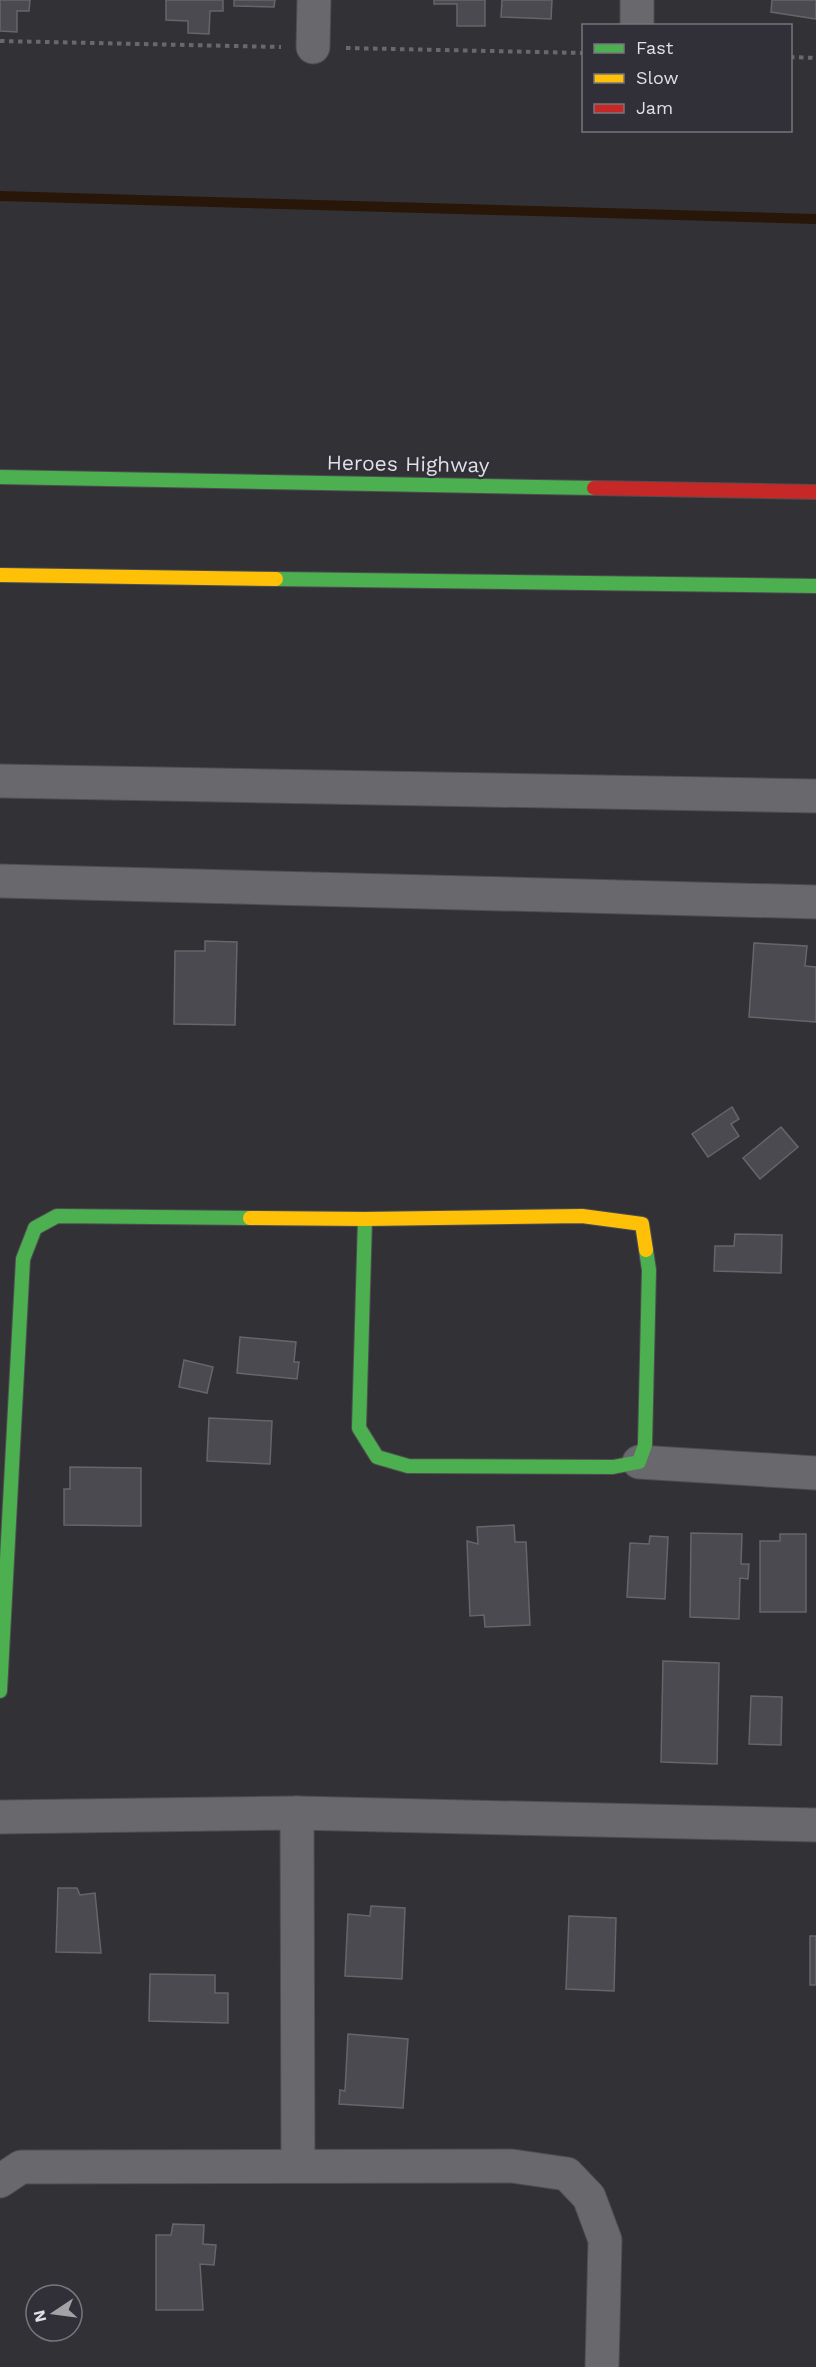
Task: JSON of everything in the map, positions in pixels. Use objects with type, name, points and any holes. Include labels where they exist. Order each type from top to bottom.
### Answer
[{"type":"street","points":[[313,47],[314,0]]},
{"type":"street","points":[[637,24],[638,0]]},
{"type":"street","name":"Heroes Highway","points":[[0,477],[816,492]]},
{"type":"street","points":[[0,575],[816,586]]},
{"type":"street","points":[[0,781],[816,796]]},
{"type":"street","points":[[0,881],[816,902]]},
{"type":"street","points":[[0,1691],[23,1259],[35,1228],[57,1216],[365,1219],[582,1216],[642,1224],[649,1269],[645,1445],[639,1462]]},
{"type":"street","points":[[365,1219],[359,1428],[377,1457],[408,1466],[613,1467],[639,1462],[816,1473]]},
{"type":"street","points":[[0,1817],[297,1813],[816,1824]]},
{"type":"street","points":[[297,1813],[298,2166]]},
{"type":"street","points":[[0,2181],[21,2167],[512,2166],[567,2174],[589,2197],[605,2240],[602,2367]]},
{"type":"path","points":[[792,57],[816,58]]},
{"type":"building","points":[[0,0],[30,0],[29,11],[17,11],[17,32],[0,31]]},
{"type":"building","points":[[166,0],[223,0],[223,11],[210,11],[209,34],[188,33],[188,21],[166,20]]},
{"type":"building","points":[[234,0],[275,0],[274,7],[234,6]]},
{"type":"building","points":[[434,0],[485,0],[485,26],[457,26],[457,4],[434,4]]},
{"type":"building","points":[[502,0],[552,0],[551,19],[501,17]]},
{"type":"building","points":[[772,0],[816,0],[816,19],[771,12]]},
{"type":"building","points":[[205,941],[237,942],[235,1025],[174,1024],[175,951],[205,951]]},
{"type":"building","points":[[754,943],[807,946],[805,966],[816,967],[816,1022],[749,1017]]},
{"type":"building","points":[[732,1107],[739,1119],[731,1124],[739,1136],[708,1157],[692,1134]]},
{"type":"building","points":[[781,1127],[798,1147],[760,1179],[743,1158]]},
{"type":"building","points":[[735,1234],[782,1235],[781,1273],[714,1271],[715,1246],[734,1246]]},
{"type":"building","points":[[240,1337],[296,1342],[294,1362],[299,1362],[297,1379],[237,1373]]},
{"type":"building","points":[[184,1360],[213,1367],[207,1393],[179,1387]]},
{"type":"building","points":[[209,1418],[272,1421],[270,1464],[207,1461]]},
{"type":"building","points":[[70,1467],[141,1468],[141,1526],[64,1525],[64,1489],[70,1489]]},
{"type":"building","points":[[514,1525],[515,1542],[526,1542],[530,1625],[485,1627],[484,1615],[470,1616],[467,1541],[478,1544],[477,1527]]},
{"type":"building","points":[[691,1533],[742,1534],[741,1564],[749,1564],[748,1579],[740,1578],[739,1619],[690,1617]]},
{"type":"building","points":[[780,1534],[806,1534],[806,1612],[760,1612],[760,1541],[780,1541]]},
{"type":"building","points":[[650,1536],[668,1537],[665,1599],[627,1597],[630,1543],[649,1544]]},
{"type":"building","points":[[663,1661],[719,1663],[717,1764],[661,1762]]},
{"type":"building","points":[[751,1696],[782,1697],[781,1745],[749,1744]]},
{"type":"building","points":[[58,1888],[77,1888],[80,1895],[95,1893],[101,1953],[56,1952]]},
{"type":"building","points":[[371,1906],[405,1908],[402,1979],[345,1976],[348,1914],[370,1916]]},
{"type":"building","points":[[569,1916],[616,1918],[614,1991],[566,1989]]},
{"type":"building","points":[[810,1936],[816,1936],[816,1985],[810,1985]]},
{"type":"building","points":[[150,1974],[215,1975],[215,1993],[228,1993],[228,2023],[149,2021]]},
{"type":"building","points":[[348,2034],[408,2039],[403,2108],[339,2104],[340,2090],[345,2091]]},
{"type":"building","points":[[173,2224],[204,2225],[203,2244],[216,2245],[214,2265],[200,2264],[203,2310],[156,2310],[156,2235],[171,2235]]},
{"type":"waterway","points":[[0,196],[816,219]]},
{"type":"traffic: fast","points":[[0,477],[594,488]]},
{"type":"traffic: fast","points":[[276,579],[816,586]]},
{"type":"traffic: fast","points":[[0,1691],[23,1259],[35,1228],[57,1216],[250,1218]]},
{"type":"traffic: fast","points":[[365,1219],[359,1428],[377,1457],[408,1466],[613,1467],[639,1462],[645,1445],[649,1270],[646,1250]]},
{"type":"traffic: slow","points":[[0,575],[276,579]]},
{"type":"traffic: slow","points":[[250,1218],[582,1216],[642,1224],[646,1250]]},
{"type":"traffic: jam","points":[[594,488],[816,492]]}]
